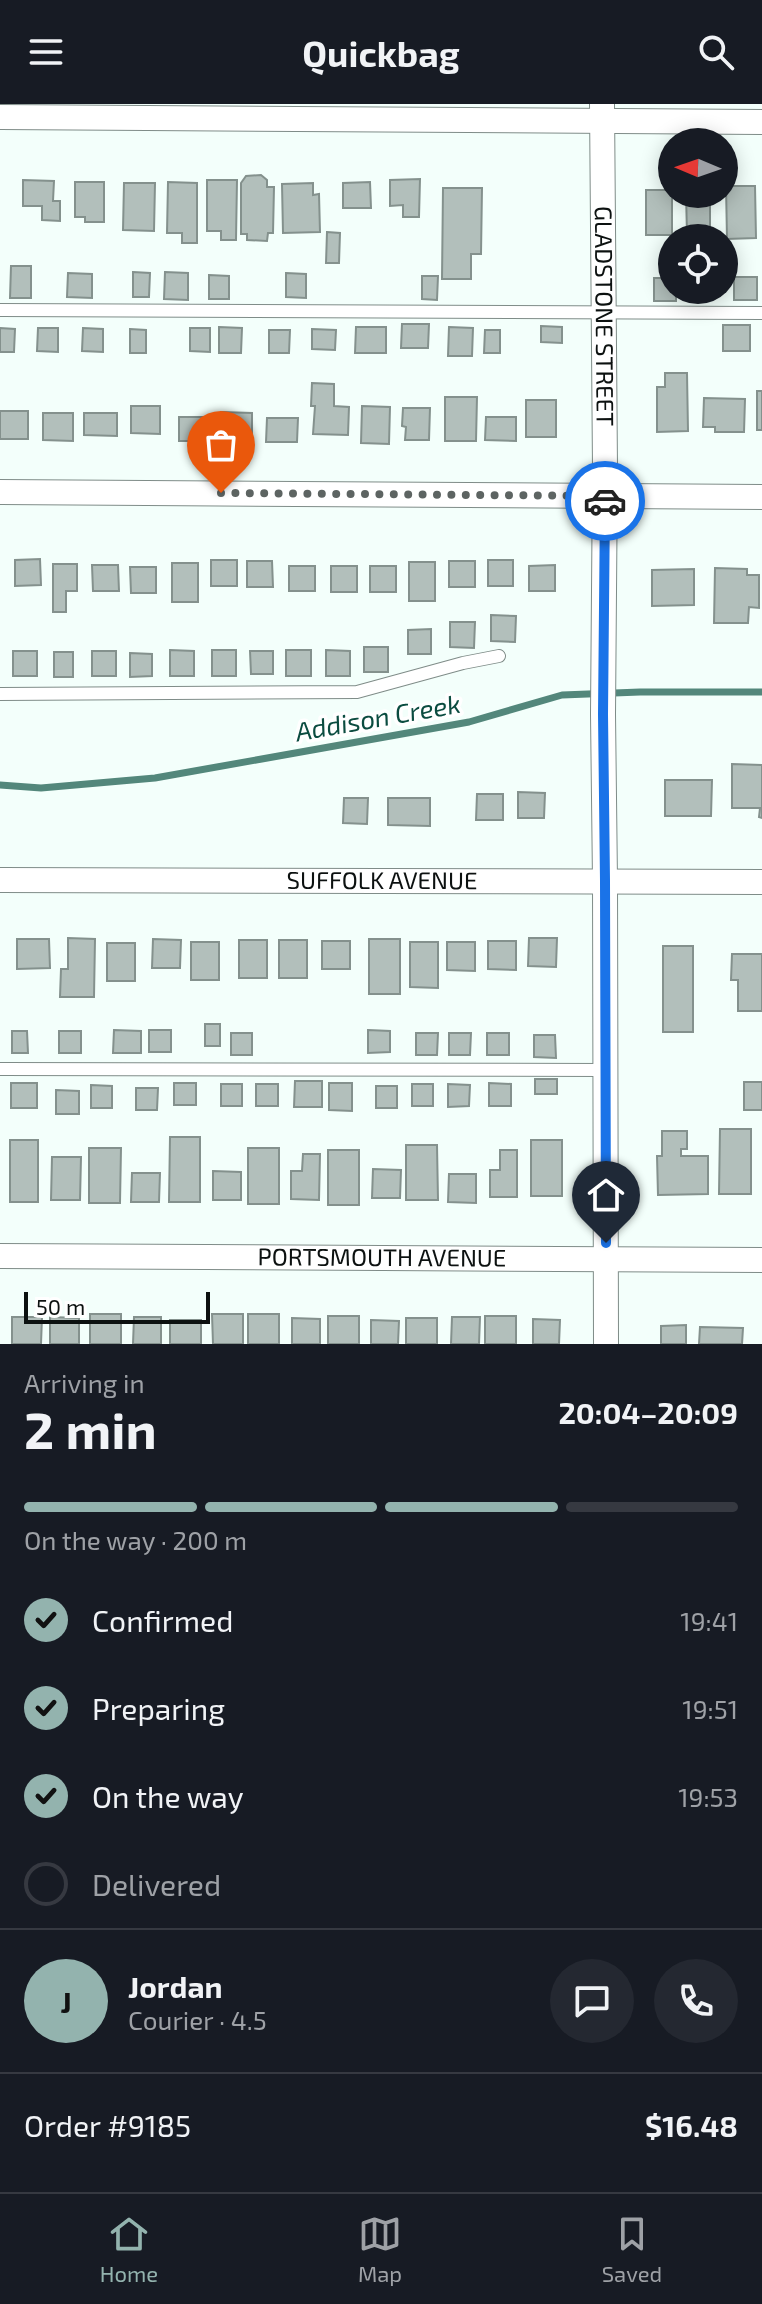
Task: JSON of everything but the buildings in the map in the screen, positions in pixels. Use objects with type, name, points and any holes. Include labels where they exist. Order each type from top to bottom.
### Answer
[{"type":"street","points":[[0,117],[602,113],[762,122]]},
{"type":"street","name":"GLADSTONE STREET","points":[[602,113],[606,1344]]},
{"type":"street","points":[[0,492],[762,497]]},
{"type":"street","name":"SUFFOLK AVENUE","points":[[0,880],[762,882]]},
{"type":"street","name":"PORTSMOUTH AVENUE","points":[[0,1256],[762,1260]]},
{"type":"lane","points":[[0,310],[762,313]]},
{"type":"lane","points":[[0,694],[357,692],[499,656]]},
{"type":"lane","points":[[0,1069],[606,1070]]},
{"type":"waterway","name":"Addison Creek","points":[[0,785],[41,788],[155,778],[469,722],[562,695],[762,692]]},
{"type":"way so far","points":[[221,493],[605,496],[605,501]]},
{"type":"route","points":[[605,501],[606,1243]]}]
